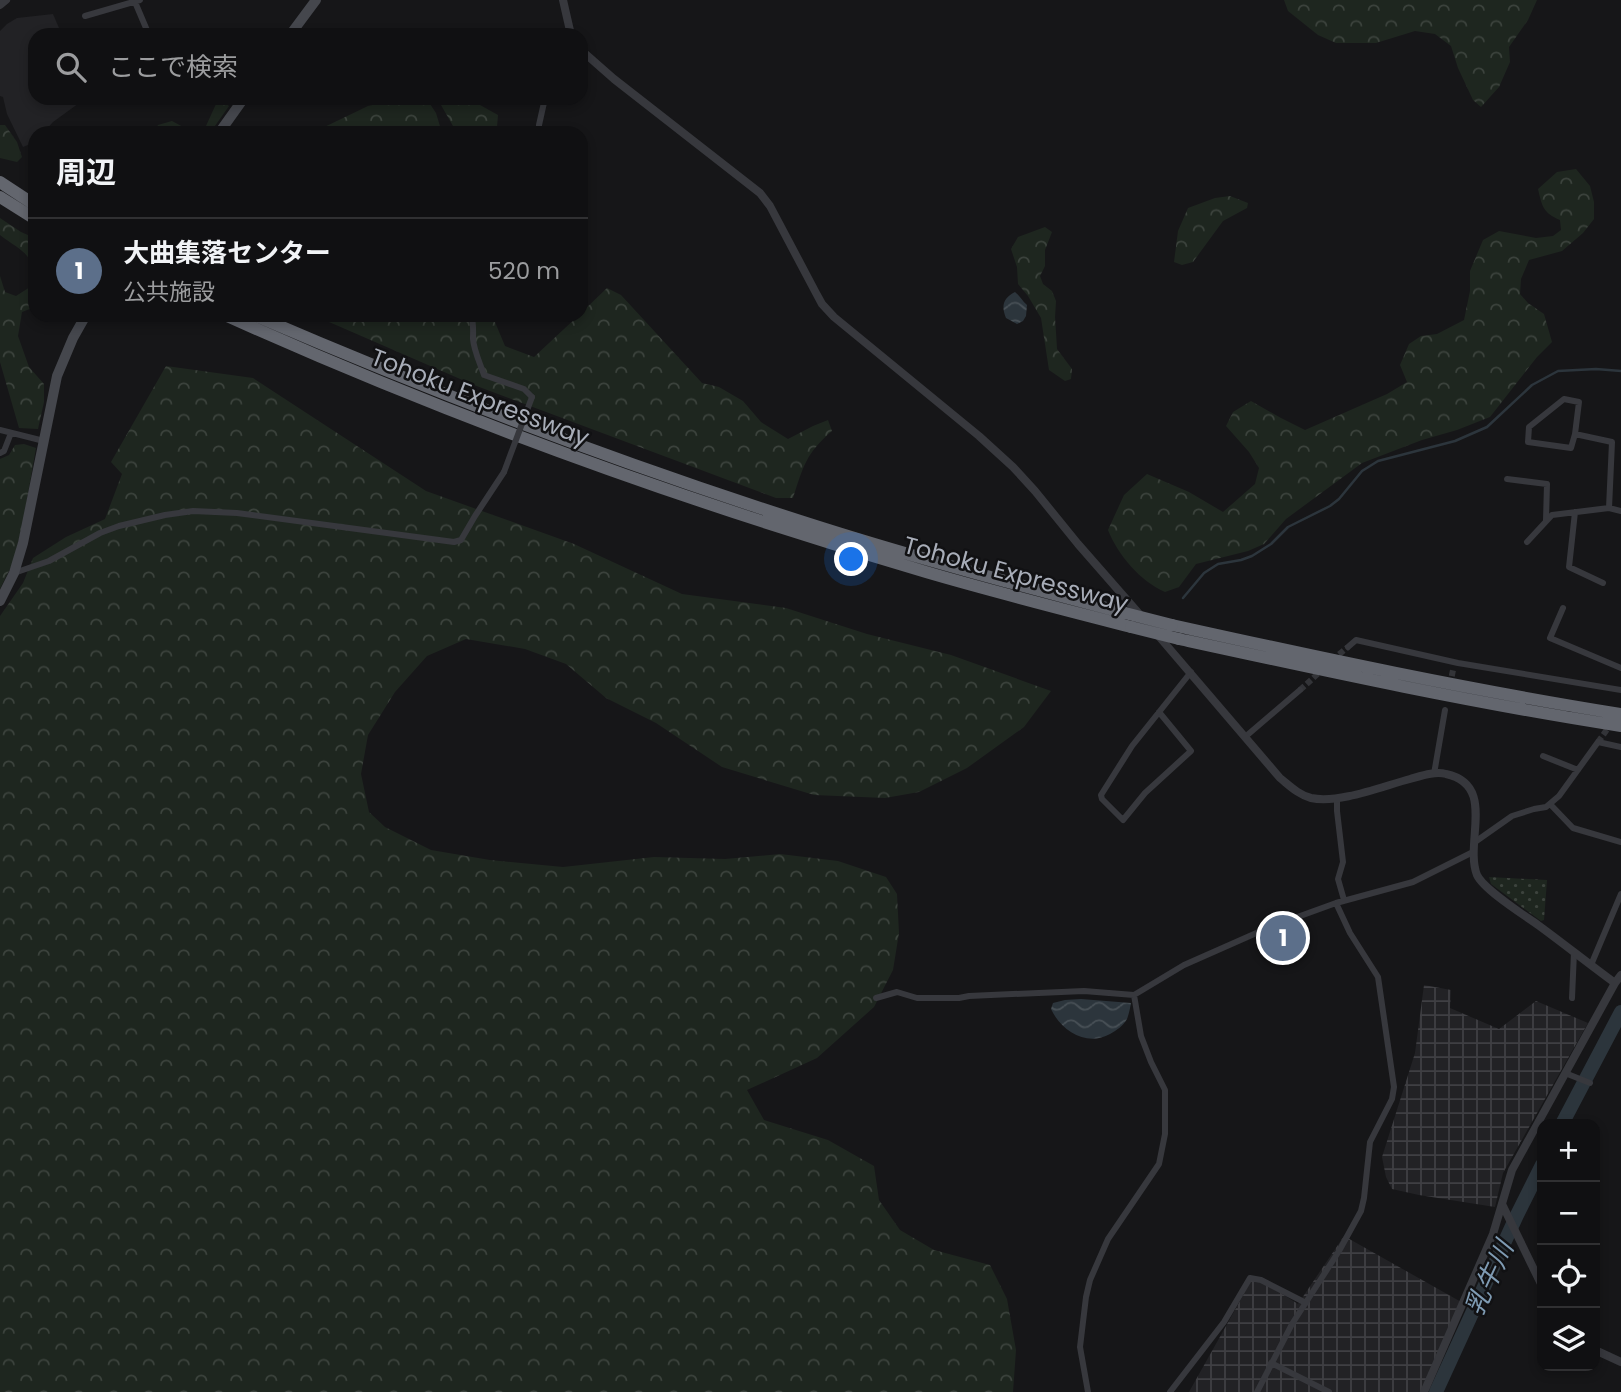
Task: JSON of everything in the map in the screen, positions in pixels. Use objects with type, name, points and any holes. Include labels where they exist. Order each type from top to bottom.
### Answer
[{"type":"highway","points":[[0,183],[28,201]]},
{"type":"highway","points":[[0,197],[28,215]]},
{"type":"highway","name":"Tohoku Expressway","points":[[242,322],[501,429],[804,535],[928,573],[1179,639],[1376,682],[1621,726]]},
{"type":"highway","name":"Tohoku Expressway","points":[[271,322],[460,400],[642,468],[894,550],[1172,625],[1379,670],[1621,714]]},
{"type":"main road","points":[[295,28],[316,0]]},
{"type":"main road","points":[[224,126],[239,105]]},
{"type":"main road","points":[[0,601],[15,573],[23,543],[57,376],[82,322]]},
{"type":"street","points":[[563,0],[569,28]]},
{"type":"street","points":[[85,16],[137,1],[147,28]]},
{"type":"street","points":[[588,62],[760,194],[770,206],[822,304],[1013,467],[1280,778],[1296,791],[1312,798],[1337,798],[1434,774],[1446,773],[1463,781],[1476,799],[1473,852],[1478,878],[1591,965],[1619,981],[1511,1170],[1493,1234],[1424,1392]]},
{"type":"street","points":[[539,126],[543,105]]},
{"type":"street","points":[[15,573],[49,561],[100,533],[119,526],[153,517],[192,512],[237,513],[454,542],[461,540],[504,472],[531,397],[524,389],[484,375],[473,340],[473,322]]},
{"type":"street","points":[[1564,399],[1579,402],[1574,435],[1572,448],[1528,442],[1530,427],[1564,399]]},
{"type":"street","points":[[0,430],[44,441]]},
{"type":"street","points":[[0,453],[4,451],[11,433]]},
{"type":"street","points":[[1574,435],[1612,442],[1609,508]]},
{"type":"street","points":[[1507,479],[1547,484],[1546,521]]},
{"type":"street","points":[[1527,542],[1552,515],[1609,508],[1621,510]]},
{"type":"street","points":[[1576,512],[1569,567],[1603,583]]},
{"type":"street","points":[[1563,608],[1550,638],[1621,668]]},
{"type":"street","points":[[1348,647],[1356,640],[1455,667],[1621,690]]},
{"type":"street","points":[[1159,712],[1191,751],[1145,793],[1123,820],[1102,799],[1101,794],[1132,746],[1159,712],[1191,672]]},
{"type":"street","points":[[1245,737],[1300,690]]},
{"type":"street","points":[[1434,774],[1445,710]]},
{"type":"street","points":[[1475,842],[1512,816],[1546,807],[1559,796],[1598,742],[1621,747]]},
{"type":"street","points":[[1543,756],[1578,770]]},
{"type":"street","points":[[1337,798],[1343,862],[1338,879],[1344,900]]},
{"type":"street","points":[[1549,804],[1573,828],[1621,842]]},
{"type":"street","points":[[876,998],[897,992],[917,998],[1084,991],[1134,995],[1184,965],[1270,927],[1344,900],[1413,882],[1473,852]]},
{"type":"street","points":[[1591,965],[1621,894]]},
{"type":"street","points":[[1257,1392],[1292,1324],[1361,1211],[1370,1142],[1383,1120],[1394,1087],[1378,977],[1350,933],[1336,903]]},
{"type":"street","points":[[1572,998],[1574,952]]},
{"type":"street","points":[[1088,1392],[1080,1346],[1090,1280],[1108,1239],[1159,1164],[1166,1134],[1165,1090],[1141,1036],[1134,995]]},
{"type":"street","points":[[1565,1073],[1590,1083]]},
{"type":"street","points":[[1502,1204],[1537,1276]]},
{"type":"street","points":[[1170,1392],[1224,1322],[1250,1278],[1261,1280],[1306,1303]]},
{"type":"street","points":[[1600,1352],[1621,1362]]},
{"type":"street","points":[[1271,1363],[1329,1392]]},
{"type":"shaded area","points":[[53,14],[59,28],[28,28],[28,105],[76,105],[49,126],[28,126],[28,145],[23,147],[7,114],[3,97],[0,96],[0,31],[17,18]]},
{"type":"shaded area","points":[[1424,985],[1451,990],[1450,1008],[1499,1029],[1536,1001],[1588,1023],[1503,1173],[1495,1207],[1392,1189],[1386,1177],[1382,1157],[1415,1053]]},
{"type":"shaded area","points":[[1344,1236],[1463,1303],[1426,1392],[1189,1392],[1254,1276],[1298,1304]]},
{"type":"green space","points":[[1284,0],[1537,0],[1528,20],[1509,47],[1510,62],[1499,87],[1481,107],[1473,100],[1451,46],[1435,34],[1415,31],[1376,43],[1336,43],[1318,35],[1288,11]]},
{"type":"green space","points":[[216,105],[229,106],[215,126],[206,126]]},
{"type":"green space","points":[[431,105],[440,126],[327,126],[368,106]]},
{"type":"green space","points":[[441,105],[480,105],[498,115],[497,126],[453,126]]},
{"type":"green space","points":[[172,121],[181,126],[158,126],[158,125]]},
{"type":"green space","points":[[0,125],[5,125],[17,142],[22,157],[17,162],[0,158]]},
{"type":"green space","points":[[1576,169],[1590,186],[1594,219],[1583,233],[1562,251],[1529,260],[1521,279],[1520,294],[1544,314],[1552,342],[1490,417],[1362,463],[1286,519],[1264,544],[1248,551],[1196,564],[1179,587],[1165,592],[1147,581],[1131,566],[1108,530],[1124,495],[1147,474],[1189,492],[1223,512],[1255,484],[1259,468],[1226,426],[1233,412],[1251,401],[1305,430],[1387,394],[1407,382],[1400,365],[1409,344],[1421,336],[1437,334],[1464,320],[1470,291],[1470,271],[1483,240],[1499,231],[1536,238],[1553,236],[1561,230],[1560,220],[1544,208],[1538,189],[1557,172]]},
{"type":"green space","points":[[1230,196],[1248,203],[1247,208],[1223,221],[1193,262],[1182,265],[1174,262],[1178,231],[1188,208],[1215,198]]},
{"type":"green space","points":[[0,218],[28,235],[28,258],[21,250],[0,235]]},
{"type":"green space","points":[[1045,227],[1052,232],[1045,250],[1045,266],[1040,276],[1056,301],[1057,349],[1072,369],[1071,379],[1065,381],[1049,370],[1041,318],[1018,284],[1017,267],[1011,249],[1018,237]]},
{"type":"green space","points":[[0,276],[5,292],[16,296],[28,288],[28,310],[22,312],[18,336],[29,367],[44,384],[44,402],[38,429],[19,428],[0,362]]},
{"type":"green space","points":[[607,288],[621,295],[702,383],[719,387],[743,401],[761,422],[788,439],[828,420],[832,431],[816,446],[806,461],[793,498],[776,498],[474,385],[329,322],[495,322],[505,346],[534,357],[572,322],[588,322],[588,306]]},
{"type":"green space","points":[[166,366],[253,378],[426,491],[574,544],[682,594],[786,608],[867,634],[951,655],[1051,691],[1024,727],[967,768],[919,792],[885,798],[814,795],[722,767],[656,723],[606,698],[566,664],[525,649],[466,639],[427,656],[395,692],[368,735],[361,774],[369,812],[385,827],[431,850],[490,860],[563,867],[654,857],[725,859],[780,854],[838,861],[886,877],[897,894],[899,933],[893,970],[874,1007],[817,1058],[747,1090],[764,1120],[828,1140],[874,1166],[879,1200],[900,1230],[934,1250],[990,1265],[1007,1299],[1016,1350],[1013,1392],[0,1392],[0,616],[23,583],[33,558],[66,537],[105,519],[122,474],[111,462]]},
{"type":"green space","points":[[24,444],[36,448],[13,563],[0,589],[0,459],[9,455],[15,445]]},
{"type":"green space","points":[[1489,877],[1547,880],[1544,920],[1541,921],[1491,884]]},
{"type":"water","points":[[1015,292],[1027,305],[1026,316],[1017,324],[1006,318],[1004,310],[1004,303]]},
{"type":"water","points":[[1081,999],[1131,1003],[1127,1019],[1122,1026],[1101,1038],[1076,1035],[1061,1024],[1051,1009],[1053,1003]]},
{"type":"waterway","points":[[1183,598],[1204,573],[1218,564],[1252,556],[1271,544],[1288,527],[1330,506],[1362,471],[1378,461],[1455,441],[1487,427],[1532,385],[1558,371],[1621,371]]},
{"type":"waterway","name":"乳牛川","points":[[1565,1119],[1621,1012]]},
{"type":"waterway","name":"乳牛川","points":[[1436,1392],[1537,1175]]},
{"type":"tunnel","points":[[1332,660],[1348,647]]},
{"type":"tunnel","points":[[1300,690],[1322,670]]},
{"type":"tunnel","points":[[1450,685],[1453,670]]},
{"type":"tunnel","points":[[1598,742],[1611,724]]},
{"type":"place","name":"大曲集落センター","points":[[1283,938]]}]
